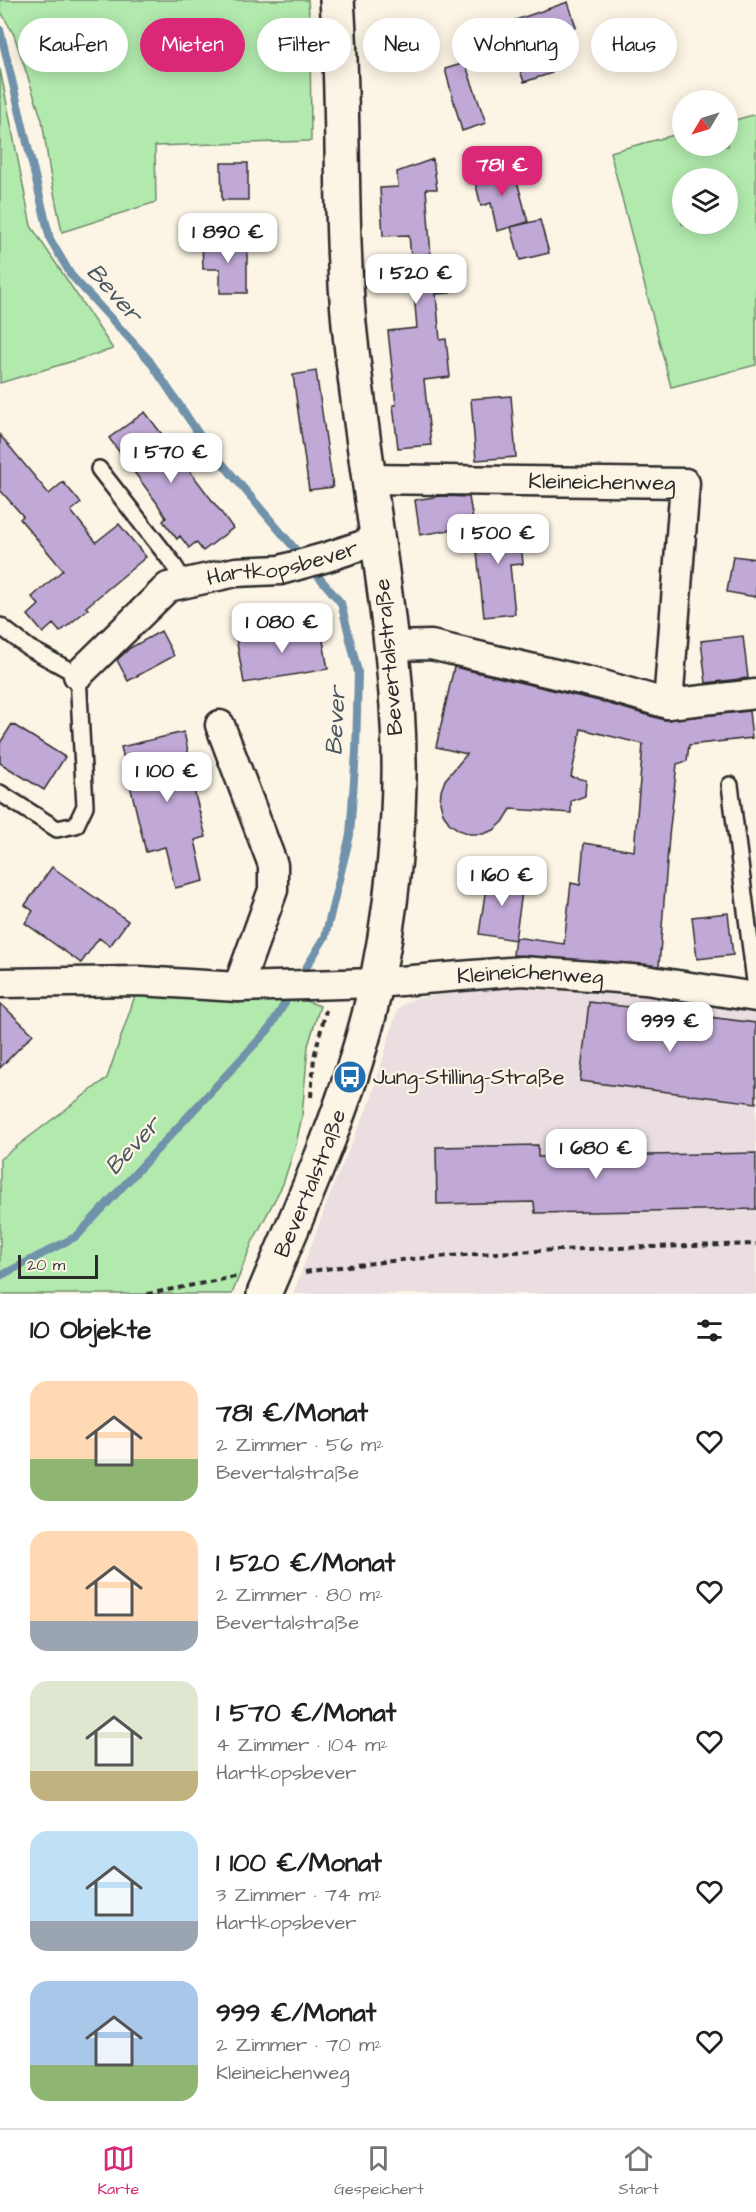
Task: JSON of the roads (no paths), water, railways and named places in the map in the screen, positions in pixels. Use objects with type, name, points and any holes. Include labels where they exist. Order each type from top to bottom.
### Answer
[{"type":"street","name":"Bevertalstraße","points":[[255,1285],[278,1262],[303,1207],[361,1043],[376,983],[387,923],[398,805],[397,707],[346,286],[337,0]]},
{"type":"street","name":"Kleineichenweg","points":[[368,478],[685,483],[668,704]]},
{"type":"street","name":"Hartkopsbever","points":[[78,675],[168,587],[236,572],[280,570],[378,540]]},
{"type":"street","points":[[390,646],[431,645],[603,685],[668,704],[756,694]]},
{"type":"street","points":[[220,725],[273,865],[273,890],[251,986]]},
{"type":"street","name":"Kleineichenweg","points":[[376,983],[522,971],[645,981],[756,997]]},
{"type":"street","points":[[0,983],[140,981],[251,986],[376,983]]},
{"type":"lane","name":"Hartkopsbever","points":[[99,469],[171,561],[185,583]]},
{"type":"lane","points":[[0,626],[29,648],[78,675],[85,806],[76,825],[57,829],[0,793]]},
{"type":"lane","points":[[730,785],[756,989]]},
{"type":"waterway","name":"Bever","points":[[0,30],[50,239],[71,275],[149,360],[205,443],[341,603],[358,672],[356,752],[350,835],[325,937],[299,979]]},
{"type":"waterway","name":"Bever","points":[[0,1276],[77,1236],[269,1029],[293,990]]},
{"type":"place","name":"Jung-Stilling-Straße","points":[[350,1077]]}]
